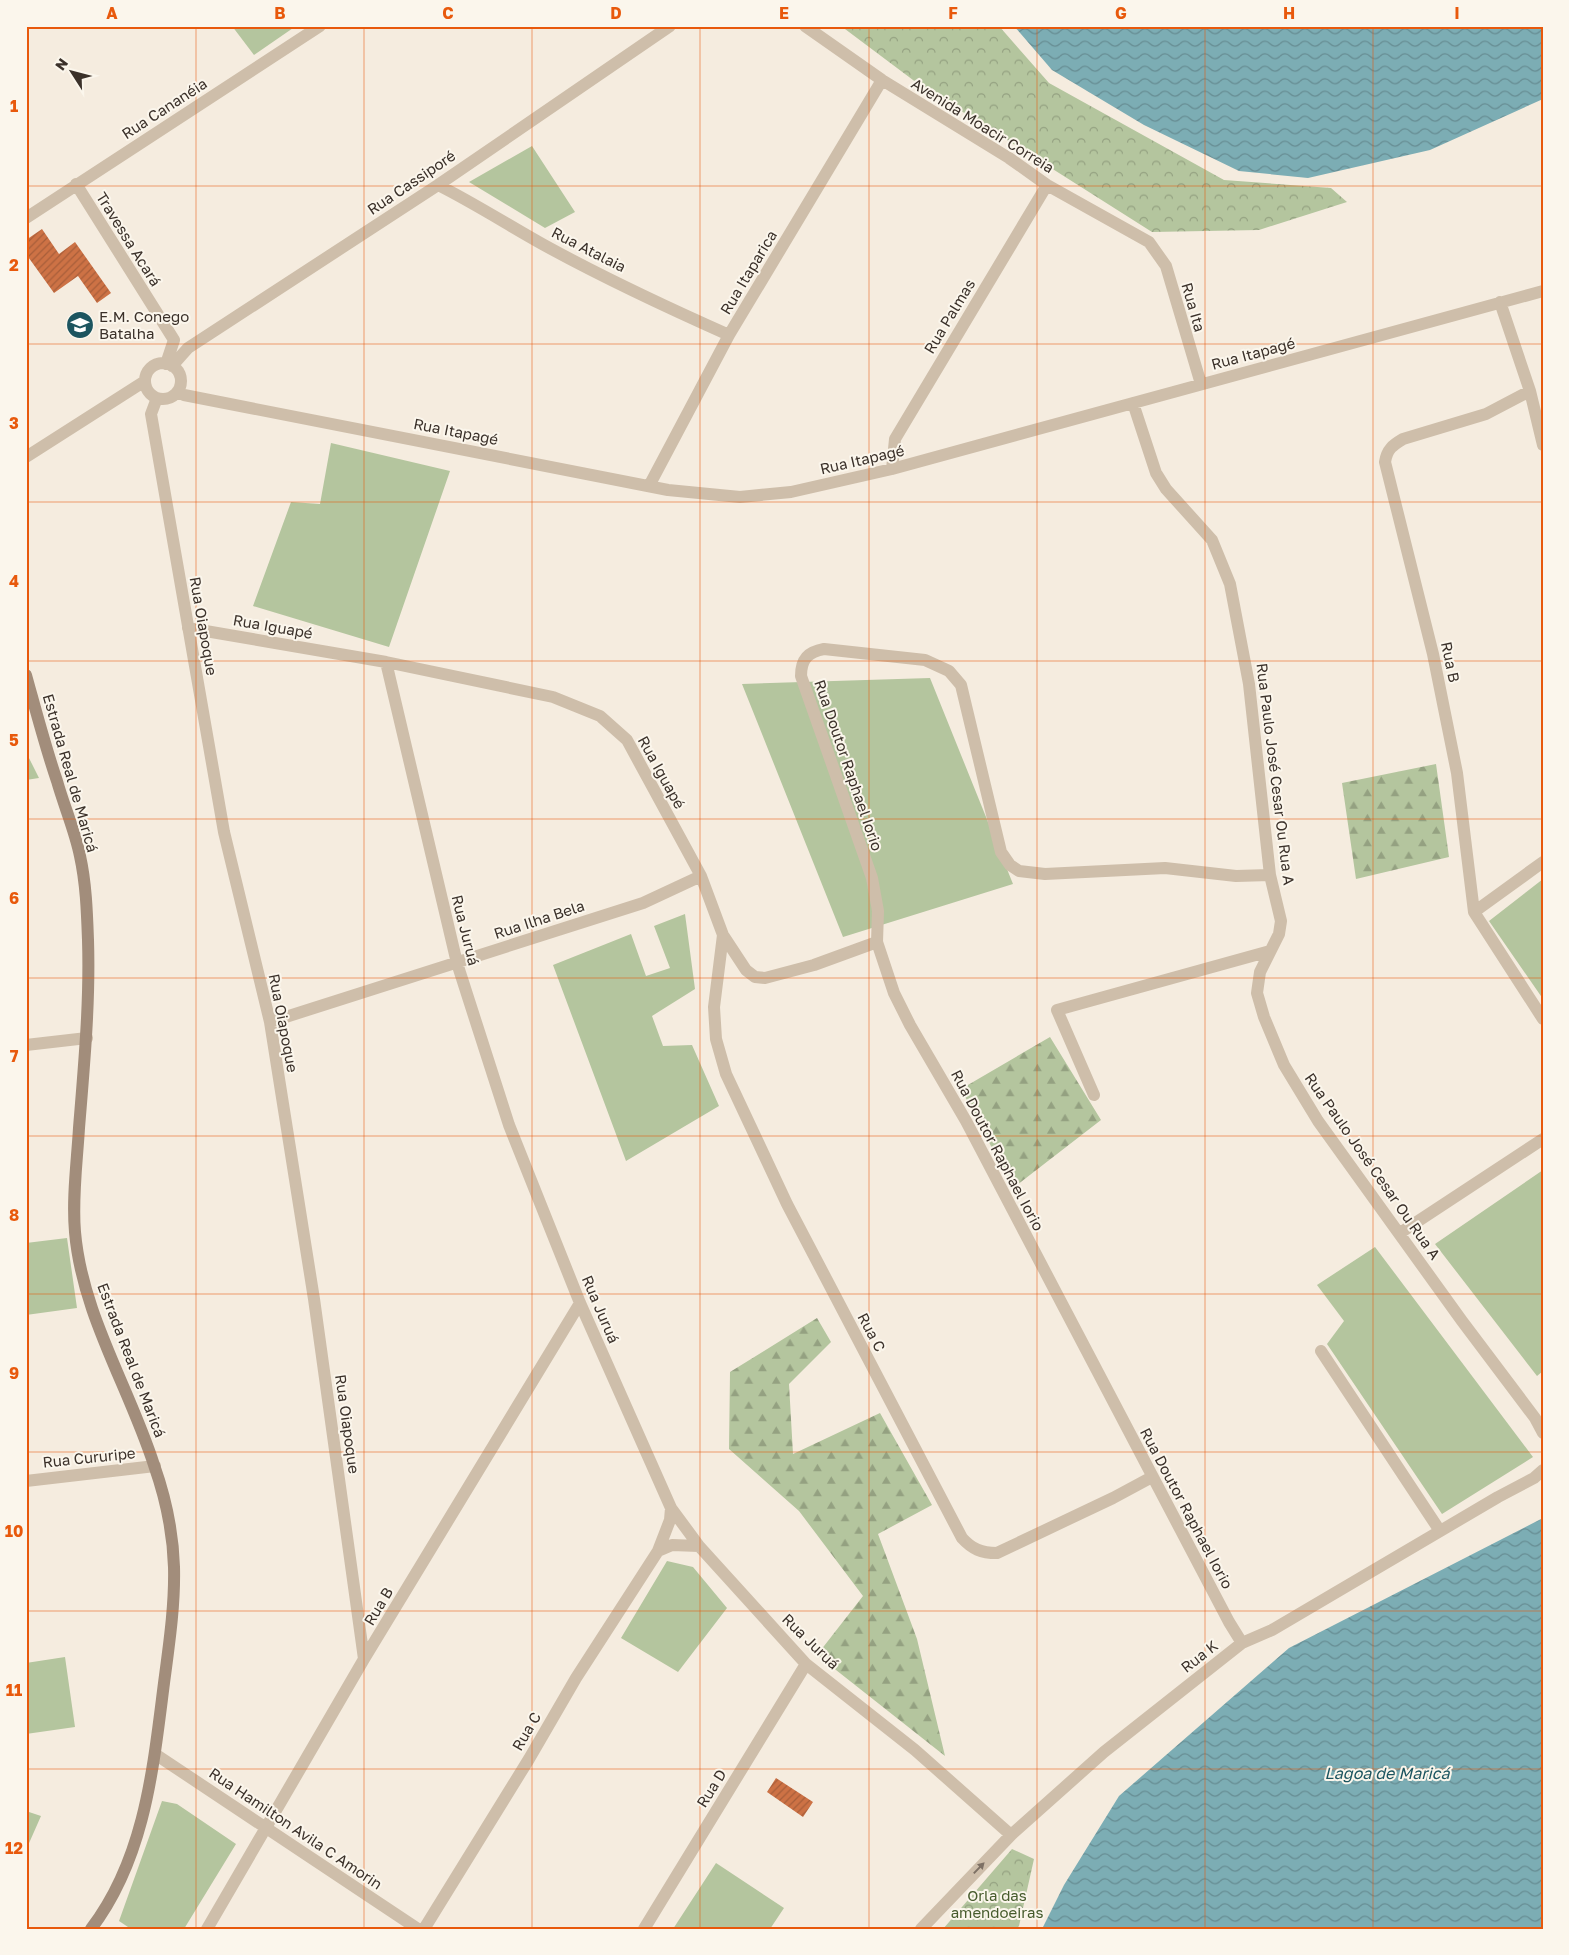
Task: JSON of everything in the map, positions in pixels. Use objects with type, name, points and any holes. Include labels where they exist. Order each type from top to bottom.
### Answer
[{"type":"main road","name":"Estrada Real de Maricá","points":[[26,675],[46,750],[80,855],[88,941],[86,1038],[76,1169],[74,1228],[77,1252],[102,1335],[131,1400],[155,1466],[165,1508],[174,1565],[171,1626],[155,1754],[136,1847],[109,1905],[91,1929]]},
{"type":"street","name":"Rua Cananéia","points":[[26,218],[320,26]]},
{"type":"street","name":"Rua Cassiporé","points":[[26,457],[145,381],[150,370],[160,364],[169,365],[188,348],[438,185],[670,26]]},
{"type":"street","name":"Avenida Moacir Correia","points":[[804,26],[882,80],[1009,158],[1047,185],[1149,242]]},
{"type":"street","name":"Rua Itaparica","points":[[649,486],[729,335],[882,80]]},
{"type":"street","name":"Travessa Acará","points":[[76,184],[174,340],[169,365]]},
{"type":"street","name":"Rua Atalaia","points":[[438,185],[473,203],[543,245],[672,310],[729,335]]},
{"type":"street","name":"Rua Palmas","points":[[892,469],[895,439],[1047,185]]},
{"type":"street","name":"Rua Ita","points":[[1149,242],[1166,266],[1201,384]]},
{"type":"street","name":"Rua Itapagé","points":[[177,392],[184,395],[668,490],[740,497],[791,492],[892,469],[1543,291]]},
{"type":"street","points":[[1500,302],[1530,391],[1543,446]]},
{"type":"street","points":[[145,381],[148,391],[157,398],[168,398],[177,392],[180,386],[180,374],[169,365]]},
{"type":"street","name":"Rua B","points":[[1530,391],[1486,414],[1403,439],[1393,445],[1387,453],[1385,462],[1433,654],[1457,772],[1474,912],[1543,1019]]},
{"type":"street","name":"Rua Oiapoque","points":[[157,398],[151,414],[224,832],[270,1022],[314,1299],[364,1659]]},
{"type":"street","name":"Rua Paulo José Cesar Ou Rua A","points":[[1133,403],[1156,473],[1166,489],[1212,540],[1230,584],[1250,684],[1270,875],[1281,921],[1278,934],[1260,972],[1257,993],[1284,1065],[1318,1121],[1400,1232],[1462,1322],[1535,1418],[1543,1433]]},
{"type":"street","name":"Rua Iguapé","points":[[188,628],[386,662],[553,697],[600,716],[627,740],[701,876],[722,935],[746,970],[755,977],[765,978],[814,966],[877,942]]},
{"type":"street","name":"Rua Doutor Raphael Iorio","points":[[1242,1643],[1152,1477],[966,1121],[910,1025],[894,993],[877,942],[878,911],[872,878],[801,676],[801,665],[806,656],[814,651],[824,649],[925,660],[949,672],[961,685],[1001,852],[1010,865],[1019,871],[1046,874],[1165,868],[1236,876],[1270,875]]},
{"type":"street","name":"Rua Juruá","points":[[386,662],[457,962],[509,1125],[580,1303],[671,1508],[699,1546],[806,1664],[914,1750],[1011,1834]]},
{"type":"street","points":[[1474,912],[1543,862]]},
{"type":"street","name":"Rua Ilha Bela","points":[[270,1022],[643,903],[701,876]]},
{"type":"street","name":"Rua C","points":[[722,935],[714,1007],[716,1039],[726,1074],[787,1204],[962,1538],[972,1548],[986,1553],[997,1553],[1113,1498],[1152,1477]]},
{"type":"street","points":[[1094,1095],[1057,1010],[1270,951]]},
{"type":"street","points":[[26,1045],[86,1038]]},
{"type":"street","points":[[1400,1232],[1543,1139]]},
{"type":"street","name":"Rua B","points":[[207,1929],[364,1659],[580,1303]]},
{"type":"street","points":[[1321,1351],[1440,1531]]},
{"type":"street","name":"Rua Cururipe","points":[[26,1481],[155,1466]]},
{"type":"street","name":"Rua K","points":[[921,1929],[1011,1834],[1104,1752],[1242,1643],[1272,1630],[1534,1478],[1543,1470]]},
{"type":"street","name":"Rua C","points":[[424,1929],[529,1759],[576,1678],[658,1551],[670,1520],[671,1508]]},
{"type":"street","points":[[658,1551],[672,1545],[699,1546]]},
{"type":"street","name":"Rua D","points":[[644,1929],[806,1664]]},
{"type":"street","name":"Rua Hamilton Avila C Amorin","points":[[155,1754],[418,1929]]},
{"type":"green space","points":[[232,26],[296,26],[254,55]]},
{"type":"green space","points":[[841,26],[999,26],[1049,83],[1224,180],[1331,188],[1347,202],[1259,230],[1152,232],[917,83]]},
{"type":"green space","points":[[532,146],[575,212],[545,228],[469,182]]},
{"type":"green space","points":[[331,443],[450,471],[389,647],[253,606],[291,502],[320,504]]},
{"type":"green space","points":[[930,678],[1013,884],[843,937],[742,684]]},
{"type":"green space","points":[[26,752],[39,778],[26,780]]},
{"type":"green space","points":[[1436,764],[1449,857],[1356,879],[1342,783]]},
{"type":"green space","points":[[1543,879],[1543,999],[1489,921]]},
{"type":"green space","points":[[685,914],[695,989],[652,1016],[663,1046],[692,1045],[719,1106],[626,1161],[553,965],[631,934],[646,976],[670,968],[654,926]]},
{"type":"green space","points":[[1050,1037],[1101,1120],[1013,1188],[961,1089]]},
{"type":"green space","points":[[1543,1170],[1543,1371],[1537,1376],[1435,1244]]},
{"type":"green space","points":[[67,1238],[77,1308],[26,1315],[26,1243]]},
{"type":"green space","points":[[1375,1247],[1533,1457],[1442,1514],[1327,1344],[1344,1321],[1317,1285]]},
{"type":"green space","points":[[817,1318],[831,1342],[789,1384],[793,1454],[880,1413],[932,1505],[878,1534],[917,1639],[945,1756],[817,1655],[863,1596],[799,1511],[729,1449],[730,1372]]},
{"type":"green space","points":[[667,1561],[693,1567],[727,1608],[678,1672],[621,1638]]},
{"type":"green space","points":[[65,1657],[75,1727],[26,1734],[26,1663]]},
{"type":"green space","points":[[162,1801],[177,1804],[236,1844],[184,1929],[131,1929],[119,1921]]},
{"type":"green space","points":[[26,1811],[41,1816],[26,1850]]},
{"type":"green space","name":"Orla das amendoeiras","points":[[1012,1849],[1034,1859],[1019,1926],[1016,1929],[943,1929]]},
{"type":"green space","points":[[716,1863],[784,1908],[770,1929],[673,1929]]},
{"type":"water","points":[[1014,26],[1543,26],[1543,99],[1430,150],[1308,178],[1239,171],[1144,125],[1052,70]]},
{"type":"water","name":"Lagoa de Maricá","points":[[1543,1518],[1543,1929],[1042,1929],[1064,1885],[1119,1796],[1289,1648]]},
{"type":"building","points":[[42,229],[59,254],[75,242],[111,293],[97,303],[78,276],[54,293],[26,254],[26,240]]},
{"type":"building","points":[[776,1778],[813,1802],[803,1817],[767,1792]]},
{"type":"place","name":"E.M. Conego Batalha","points":[[80,325]]}]
